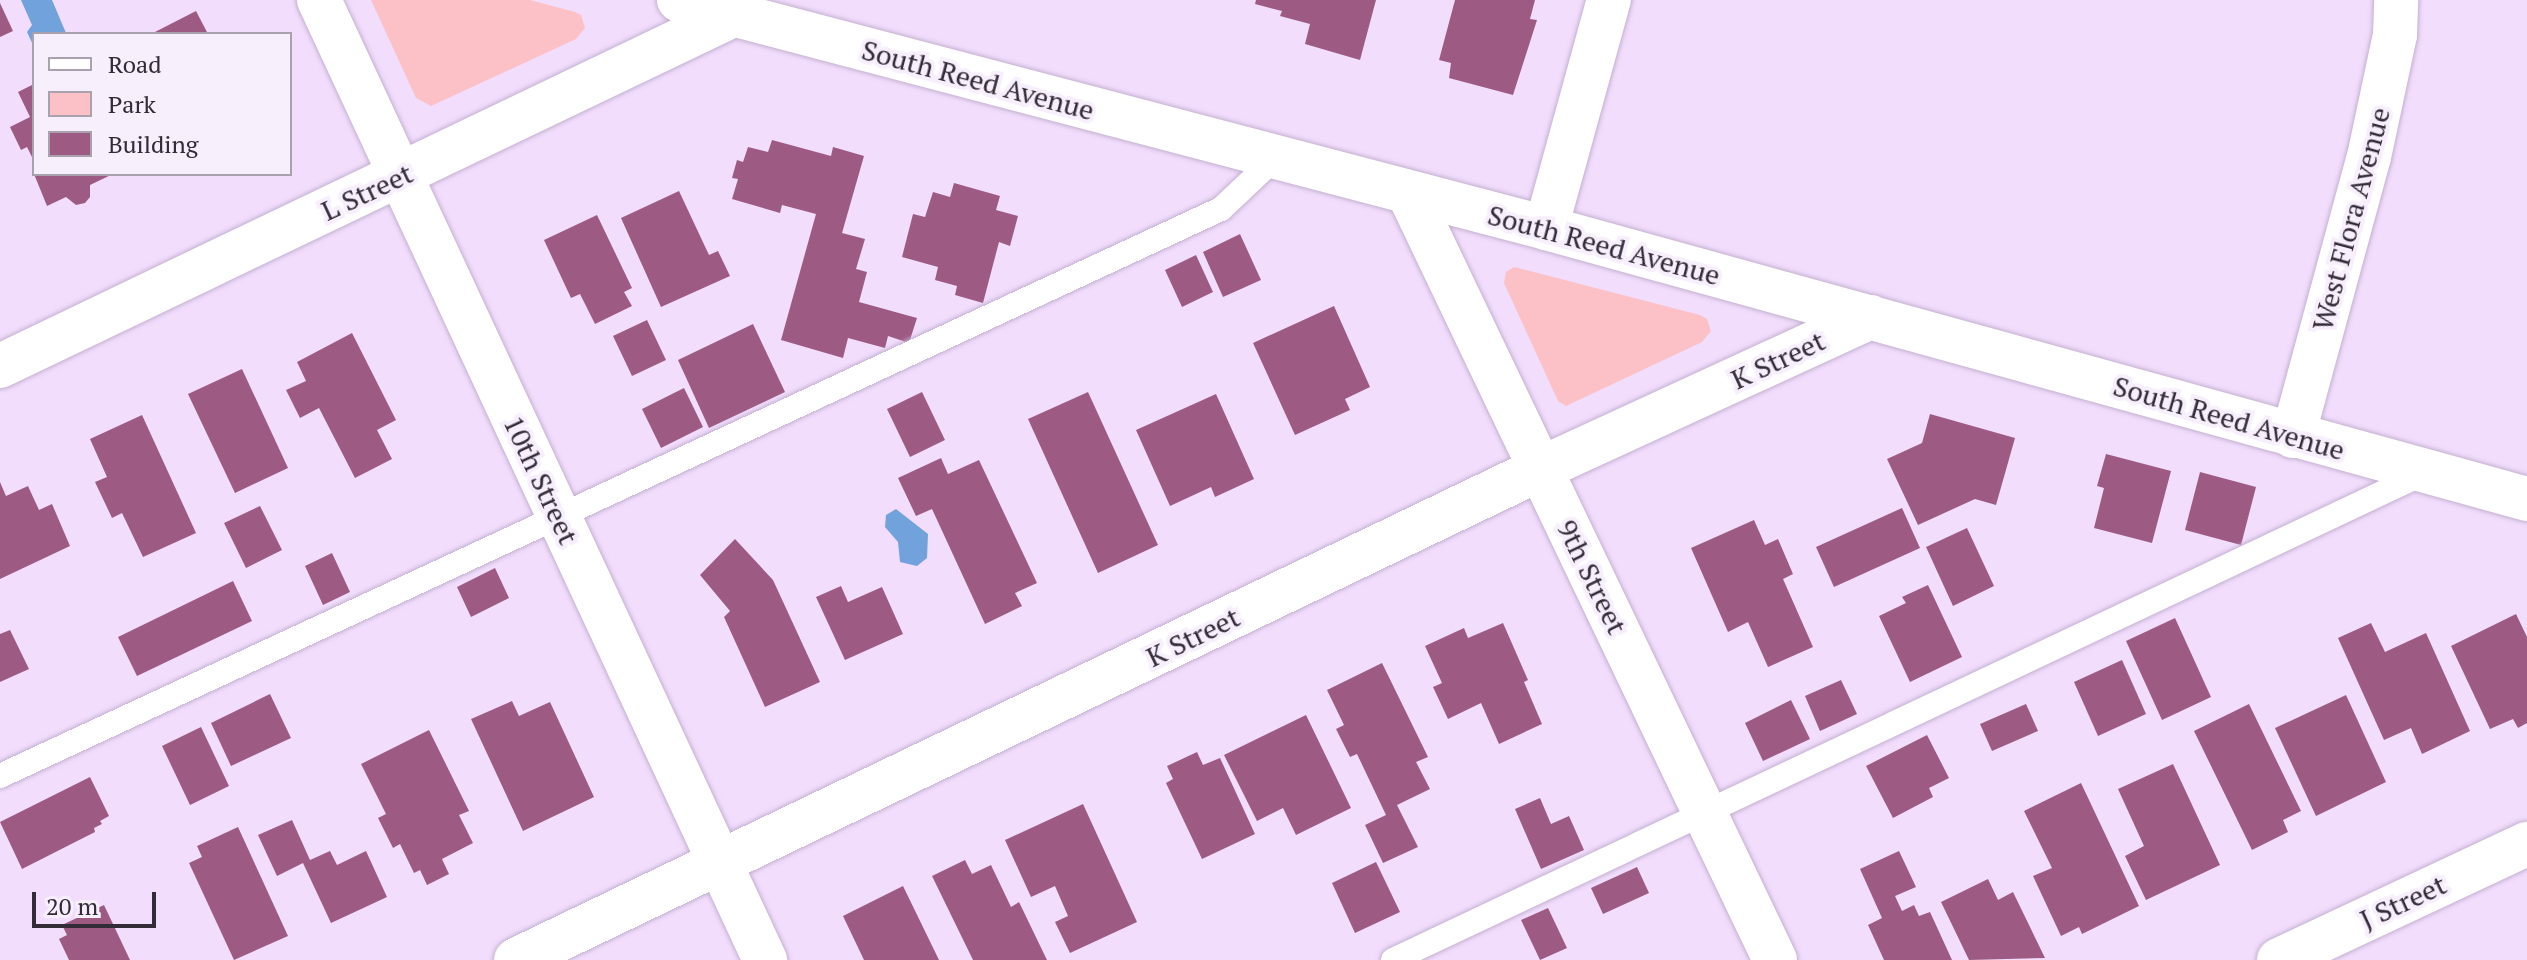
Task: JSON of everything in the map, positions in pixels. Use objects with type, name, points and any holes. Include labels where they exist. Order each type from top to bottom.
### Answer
[{"type":"street","name":"10th Street","points":[[319,0],[765,960]]},
{"type":"street","name":"South Reed Avenue","points":[[679,0],[1274,159],[1546,228],[2527,499]]},
{"type":"street","points":[[1546,228],[1609,0]]},
{"type":"street","name":"West Flora Avenue","points":[[2293,436],[2369,157],[2395,35],[2396,0]]},
{"type":"street","name":"L Street","points":[[0,366],[733,15]]},
{"type":"street","name":"9th Street","points":[[1409,194],[1775,960]]},
{"type":"street","name":"K Street","points":[[516,960],[1540,469],[1871,317]]},
{"type":"street","name":"J Street","points":[[2279,960],[2527,844]]},
{"type":"lane","points":[[0,776],[1221,209],[1274,159]]},
{"type":"lane","points":[[1393,960],[2424,473]]},
{"type":"green space","points":[[371,0],[530,0],[581,15],[585,28],[576,39],[431,106],[416,98]]},
{"type":"green space","points":[[1514,267],[1700,315],[1707,319],[1711,331],[1702,342],[1566,406],[1558,401],[1504,283],[1506,272]]},
{"type":"water","points":[[21,0],[52,0],[66,32],[32,32],[32,43],[27,32],[32,25]]},
{"type":"water","points":[[896,509],[928,534],[927,558],[917,566],[900,562],[898,542],[885,527],[886,515]]},
{"type":"building","points":[[1256,0],[1376,0],[1360,60],[1305,44],[1310,24],[1280,16],[1282,11],[1255,4]]},
{"type":"building","points":[[1455,0],[1535,0],[1530,19],[1537,20],[1513,95],[1449,78],[1451,63],[1439,60]]},
{"type":"building","points":[[0,3],[13,31],[0,37]]},
{"type":"building","points":[[196,11],[207,32],[155,32]]},
{"type":"building","points":[[32,85],[32,157],[27,147],[21,150],[10,127],[30,117],[18,92]]},
{"type":"building","points":[[772,140],[831,156],[833,147],[864,156],[842,233],[865,239],[856,269],[867,272],[859,302],[917,318],[909,343],[888,336],[885,348],[848,338],[843,358],[781,340],[816,214],[782,205],[780,213],[732,199],[738,179],[732,178],[737,160],[743,162],[748,147],[768,152]]},
{"type":"building","points":[[35,176],[109,176],[90,185],[90,197],[85,203],[76,205],[66,197],[47,206]]},
{"type":"building","points":[[954,183],[1000,196],[996,210],[1018,216],[1010,246],[999,242],[983,303],[955,295],[957,286],[935,280],[938,267],[902,257],[913,214],[925,217],[933,192],[950,197]]},
{"type":"building","points":[[679,191],[709,255],[718,251],[730,276],[661,307],[621,218]]},
{"type":"building","points":[[597,215],[632,288],[624,292],[632,306],[595,324],[580,294],[571,298],[544,240]]},
{"type":"building","points":[[1240,234],[1261,280],[1223,297],[1203,252]]},
{"type":"building","points":[[1196,255],[1213,292],[1182,307],[1165,270]]},
{"type":"building","points":[[1334,306],[1370,387],[1345,399],[1350,410],[1295,435],[1253,343]]},
{"type":"building","points":[[647,320],[666,360],[632,376],[613,336]]},
{"type":"building","points":[[753,324],[785,392],[709,428],[678,360]]},
{"type":"building","points":[[352,333],[396,420],[377,430],[392,459],[355,478],[319,408],[300,418],[286,390],[306,381],[297,362]]},
{"type":"building","points":[[242,369],[288,468],[235,493],[188,394]]},
{"type":"building","points":[[684,388],[703,427],[661,448],[642,409]]},
{"type":"building","points":[[922,392],[945,440],[910,457],[887,409]]},
{"type":"building","points":[[1088,392],[1158,545],[1098,573],[1028,419]]},
{"type":"building","points":[[1216,394],[1254,479],[1215,497],[1211,487],[1170,506],[1136,430]]},
{"type":"building","points":[[1930,414],[2015,438],[1996,505],[1975,499],[1918,525],[1887,459],[1922,443]]},
{"type":"building","points":[[142,415],[196,533],[143,557],[122,513],[112,518],[95,482],[107,477],[90,439]]},
{"type":"building","points":[[2106,454],[2171,471],[2152,543],[2094,528],[2104,488],[2097,486]]},
{"type":"building","points":[[941,458],[948,474],[979,460],[1037,583],[1015,593],[1022,606],[985,624],[932,509],[916,516],[898,478]]},
{"type":"building","points":[[2200,472],[2256,487],[2241,545],[2185,530]]},
{"type":"building","points":[[0,482],[6,496],[28,486],[39,510],[52,504],[70,546],[0,579]]},
{"type":"building","points":[[260,506],[282,550],[246,568],[224,523]]},
{"type":"building","points":[[1902,508],[1920,548],[1834,587],[1816,547]]},
{"type":"building","points":[[1754,520],[1765,545],[1778,539],[1793,574],[1783,579],[1813,647],[1768,667],[1748,622],[1728,632],[1691,548]]},
{"type":"building","points":[[1967,528],[1994,586],[1953,606],[1926,547]]},
{"type":"building","points":[[735,539],[773,580],[820,682],[765,707],[724,617],[730,611],[700,575]]},
{"type":"building","points":[[332,553],[350,592],[323,605],[305,566]]},
{"type":"building","points":[[495,568],[509,598],[471,617],[457,587]]},
{"type":"building","points":[[233,581],[252,621],[137,676],[118,637]]},
{"type":"building","points":[[1928,585],[1962,657],[1910,682],[1879,616],[1906,603],[1902,597]]},
{"type":"building","points":[[841,586],[848,602],[882,587],[903,634],[845,660],[816,597]]},
{"type":"building","points":[[2516,614],[2527,637],[2527,723],[2518,728],[2513,719],[2490,729],[2451,646]]},
{"type":"building","points":[[2175,618],[2211,697],[2162,720],[2126,641]]},
{"type":"building","points":[[1503,623],[1528,680],[1524,682],[1542,724],[1499,744],[1481,703],[1448,719],[1433,687],[1442,683],[1425,646],[1464,628],[1468,638]]},
{"type":"building","points":[[2371,623],[2385,652],[2426,633],[2470,731],[2422,754],[2411,728],[2384,740],[2338,638]]},
{"type":"building","points":[[10,630],[29,669],[0,682],[0,634]]},
{"type":"building","points":[[2122,660],[2146,714],[2098,736],[2074,682]]},
{"type":"building","points":[[1382,663],[1428,757],[1416,762],[1430,789],[1397,805],[1418,847],[1383,863],[1365,825],[1386,815],[1357,754],[1350,757],[1336,729],[1344,725],[1327,690]]},
{"type":"building","points":[[1841,680],[1857,714],[1820,731],[1805,696]]},
{"type":"building","points":[[270,694],[291,738],[231,766],[211,723]]},
{"type":"building","points":[[2346,695],[2386,782],[2316,816],[2275,728]]},
{"type":"building","points":[[1791,700],[1810,739],[1763,761],[1745,723]]},
{"type":"building","points":[[512,701],[519,716],[550,702],[594,797],[523,831],[471,719]]},
{"type":"building","points":[[2026,704],[2038,731],[1992,751],[1980,724]]},
{"type":"building","points":[[2249,704],[2301,811],[2283,820],[2288,832],[2252,850],[2194,731]]},
{"type":"building","points":[[1306,715],[1351,808],[1296,835],[1283,808],[1257,821],[1224,755]]},
{"type":"building","points":[[201,727],[229,786],[190,805],[162,746]]},
{"type":"building","points":[[429,730],[469,811],[459,815],[473,843],[442,859],[449,874],[427,885],[420,870],[414,873],[400,844],[393,848],[378,818],[386,814],[361,764]]},
{"type":"building","points":[[1927,735],[1949,778],[1929,788],[1933,797],[1893,818],[1866,766]]},
{"type":"building","points":[[1197,752],[1203,765],[1220,758],[1255,834],[1202,859],[1166,783],[1173,779],[1167,766]]},
{"type":"building","points":[[2173,764],[2220,865],[2146,900],[2125,856],[2144,846],[2118,789]]},
{"type":"building","points":[[90,777],[109,816],[100,821],[102,824],[94,828],[95,832],[22,869],[0,822]]},
{"type":"building","points":[[2081,783],[2139,906],[2082,934],[2079,927],[2061,936],[2033,876],[2052,868],[2024,811]]},
{"type":"building","points":[[1540,798],[1551,824],[1569,816],[1584,850],[1541,869],[1515,809]]},
{"type":"building","points":[[1083,804],[1137,922],[1070,953],[1055,922],[1068,916],[1055,886],[1031,897],[1005,840]]},
{"type":"building","points":[[292,820],[310,860],[330,851],[337,865],[366,851],[387,897],[331,923],[303,863],[277,876],[258,835]]},
{"type":"building","points":[[238,827],[288,936],[234,960],[189,863],[202,857],[197,846]]},
{"type":"building","points":[[1899,851],[1916,887],[1895,896],[1902,911],[1914,905],[1919,916],[1930,912],[1952,960],[1884,960],[1868,925],[1882,918],[1860,869]]},
{"type":"building","points":[[965,860],[972,874],[991,865],[1011,907],[1019,902],[1047,960],[973,960],[932,876]]},
{"type":"building","points":[[1376,862],[1400,912],[1355,933],[1332,883]]},
{"type":"building","points":[[1637,867],[1649,893],[1603,914],[1591,888]]},
{"type":"building","points":[[1988,879],[1998,900],[2013,892],[2045,958],[1969,960],[1941,902]]},
{"type":"building","points":[[903,886],[939,960],[864,960],[843,916]]},
{"type":"building","points":[[104,905],[130,960],[69,960],[59,939],[67,935],[62,925]]},
{"type":"building","points":[[1548,908],[1567,948],[1540,960],[1521,920]]}]
